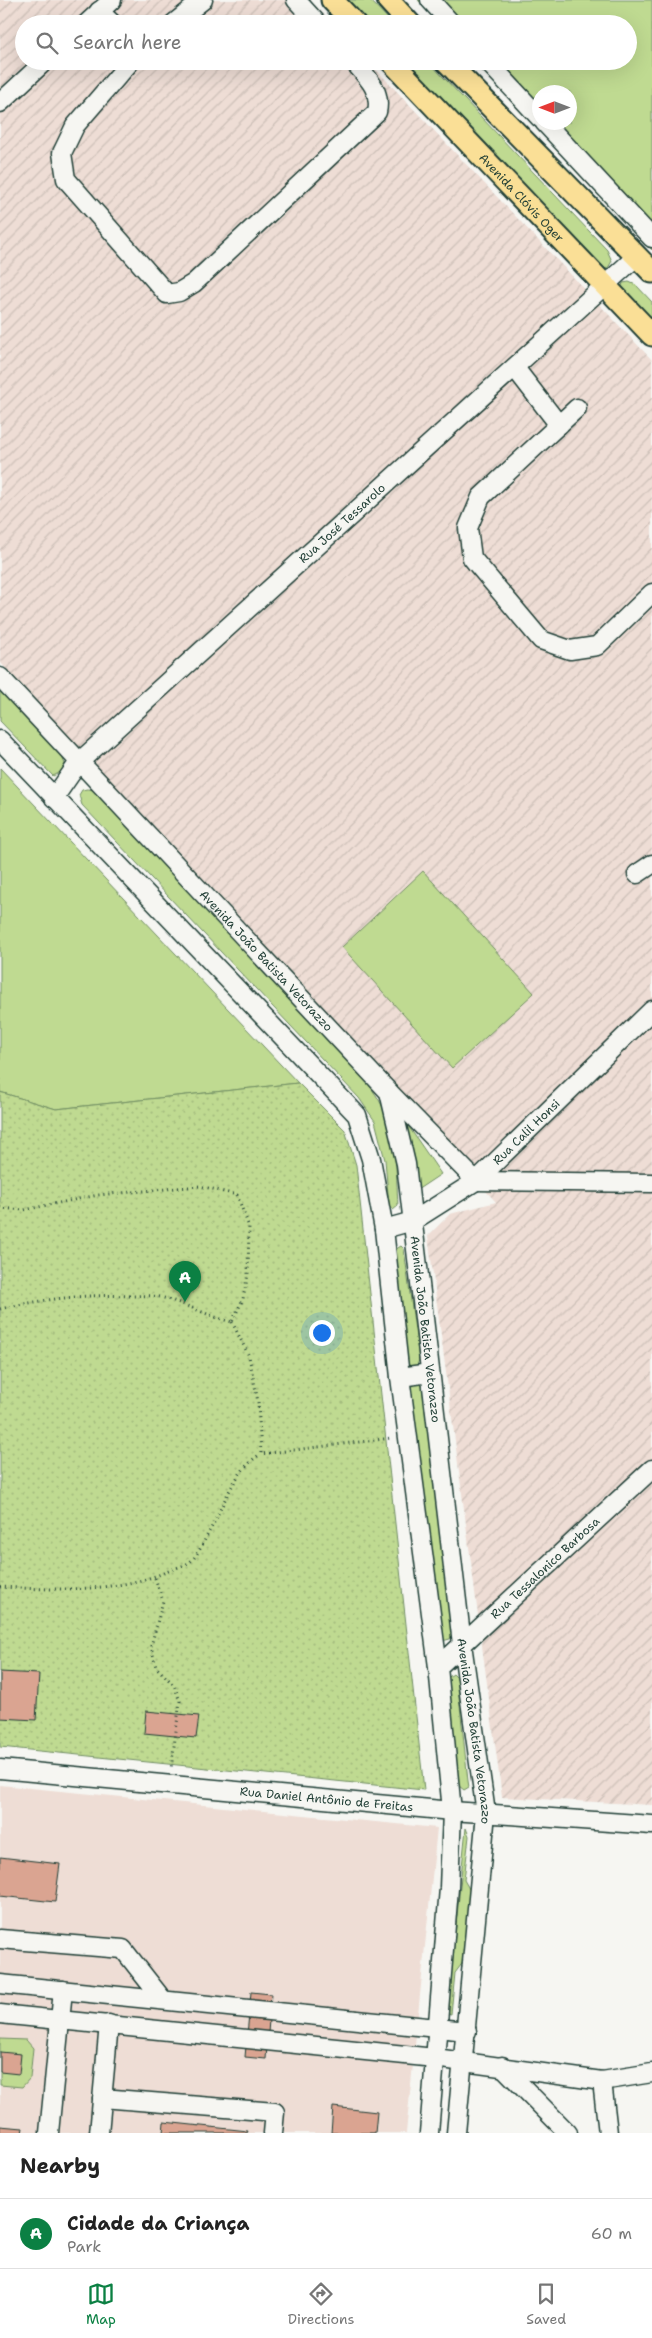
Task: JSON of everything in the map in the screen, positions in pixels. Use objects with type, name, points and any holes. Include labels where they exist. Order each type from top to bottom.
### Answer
[{"type":"main road","points":[[332,0],[346,15]]},
{"type":"main road","points":[[388,0],[402,15]]},
{"type":"main road","name":"Avenida Clóvis Oger","points":[[400,70],[652,335]]},
{"type":"main road","points":[[455,70],[652,272]]},
{"type":"street","points":[[184,15],[203,0]]},
{"type":"street","points":[[296,0],[310,15]]},
{"type":"street","points":[[430,0],[444,15]]},
{"type":"street","points":[[96,15],[106,6]]},
{"type":"street","points":[[0,103],[35,70]]},
{"type":"street","points":[[122,70],[75,126],[62,153],[66,179],[167,294],[179,292],[194,284],[377,112],[379,101],[372,82],[361,70]]},
{"type":"street","points":[[495,70],[532,109]]},
{"type":"street","points":[[551,130],[652,238]]},
{"type":"street","name":"Rua José Tessarolo","points":[[54,798],[79,762],[637,256]]},
{"type":"street","points":[[515,368],[559,425]]},
{"type":"street","points":[[577,408],[481,497],[468,528],[472,558],[541,640],[570,650],[597,646],[652,593]]},
{"type":"street","name":"Avenida João Batista Vetorazzo","points":[[0,677],[389,1092],[406,1164],[462,1644],[486,1813],[456,2133]]},
{"type":"street","points":[[0,740],[357,1115],[371,1159],[384,1229],[400,1377],[438,1667],[452,1811],[449,1888],[429,2133]]},
{"type":"street","points":[[637,874],[652,864]]},
{"type":"street","name":"Rua Calil Honsi","points":[[384,1229],[413,1221],[476,1181],[652,1010]]},
{"type":"street","points":[[389,1092],[476,1181],[652,1183]]},
{"type":"street","points":[[400,1377],[430,1373]]},
{"type":"street","name":"Rua Tessalonico Barbosa","points":[[438,1667],[652,1469]]},
{"type":"street","name":"Rua Daniel Antônio de Freitas","points":[[0,1769],[452,1811],[652,1825]]},
{"type":"street","points":[[0,1939],[123,1949],[162,2000]]},
{"type":"street","points":[[0,1984],[467,2031]]},
{"type":"street","points":[[49,2133],[63,1990]]},
{"type":"street","points":[[0,2014],[464,2061],[602,2081],[652,2073]]},
{"type":"street","points":[[99,2133],[110,2024]]},
{"type":"street","points":[[502,2066],[568,2133]]},
{"type":"street","points":[[602,2081],[608,2133]]},
{"type":"street","points":[[102,2098],[275,2112],[273,2133]]},
{"type":"path","points":[[0,1208],[24,1210],[98,1196],[200,1186],[237,1195],[249,1227],[248,1274],[243,1299],[232,1322]]},
{"type":"path","points":[[0,1309],[32,1301],[92,1294],[158,1297],[185,1305],[209,1316],[232,1322],[249,1356],[258,1402],[261,1454]]},
{"type":"path","points":[[0,1587],[94,1587],[155,1578],[191,1562],[209,1532],[231,1488],[250,1461],[261,1454],[408,1436]]},
{"type":"path","points":[[155,1578],[163,1601],[151,1646],[156,1667],[174,1685],[180,1701],[168,1784]]},
{"type":"shaded area","points":[[0,0],[310,0],[324,15],[15,15],[15,70],[377,70],[652,360],[652,1805],[502,1797],[428,1236],[450,1214],[496,1202],[0,662]]},
{"type":"shaded area","points":[[0,1785],[437,1828],[406,2133],[0,2133]]},
{"type":"green space","points":[[345,0],[370,0],[384,15],[359,15]]},
{"type":"green space","points":[[418,0],[652,0],[652,250],[540,130],[577,130],[577,85],[532,85],[532,122],[483,70],[637,70],[637,15],[432,15]]},
{"type":"green space","points":[[411,70],[437,70],[607,250],[612,261],[608,268],[600,270]]},
{"type":"green space","points":[[629,282],[636,285],[652,302],[652,326],[621,289],[623,283]]},
{"type":"green space","points":[[0,690],[62,757],[65,764],[61,772],[53,776],[0,721]]},
{"type":"green space","points":[[0,768],[298,1083],[56,1109],[0,1092]]},
{"type":"green space","points":[[82,790],[94,790],[364,1078],[385,1112],[392,1138],[396,1166],[398,1206],[393,1210],[389,1205],[385,1160],[375,1121],[359,1098],[82,805],[79,795]]},
{"type":"green space","points":[[423,871],[534,993],[452,1068],[342,947]]},
{"type":"green space","points":[[298,1083],[345,1130],[356,1165],[424,1790],[0,1747],[0,1092],[56,1109]]},
{"type":"green space","points":[[400,1114],[441,1174],[414,1192]]},
{"type":"green space","points":[[401,1246],[404,1249],[419,1360],[417,1365],[413,1367],[407,1364],[393,1251]]},
{"type":"green space","points":[[419,1381],[422,1384],[452,1634],[450,1639],[442,1641],[410,1384]]},
{"type":"green space","points":[[453,1674],[457,1678],[469,1787],[464,1790],[459,1786],[446,1679]]},
{"type":"green space","points":[[466,1828],[469,1836],[464,1880],[472,1894],[464,1961],[455,1973],[451,2014],[447,2013]]},
{"type":"green space","points":[[0,2039],[26,2040],[33,2048],[30,2078],[22,2087],[0,2085]]},
{"type":"building","points":[[0,1672],[39,1674],[36,1720],[0,1718]]},
{"type":"building","points":[[146,1711],[199,1716],[196,1738],[144,1733]]},
{"type":"building","points":[[0,1857],[60,1864],[55,1902],[0,1896]]},
{"type":"building","points":[[251,1992],[271,1994],[266,2059],[245,2057]]},
{"type":"building","points":[[0,2052],[21,2054],[19,2074],[0,2072]]},
{"type":"building","points":[[333,2107],[377,2112],[375,2133],[331,2133]]},
{"type":"building","points":[[164,2122],[248,2131],[247,2133],[163,2133]]},
{"type":"building","points":[[0,2126],[23,2128],[22,2133],[0,2133]]},
{"type":"place","name":"Cidade da Criança","points":[[185,1302]]}]
